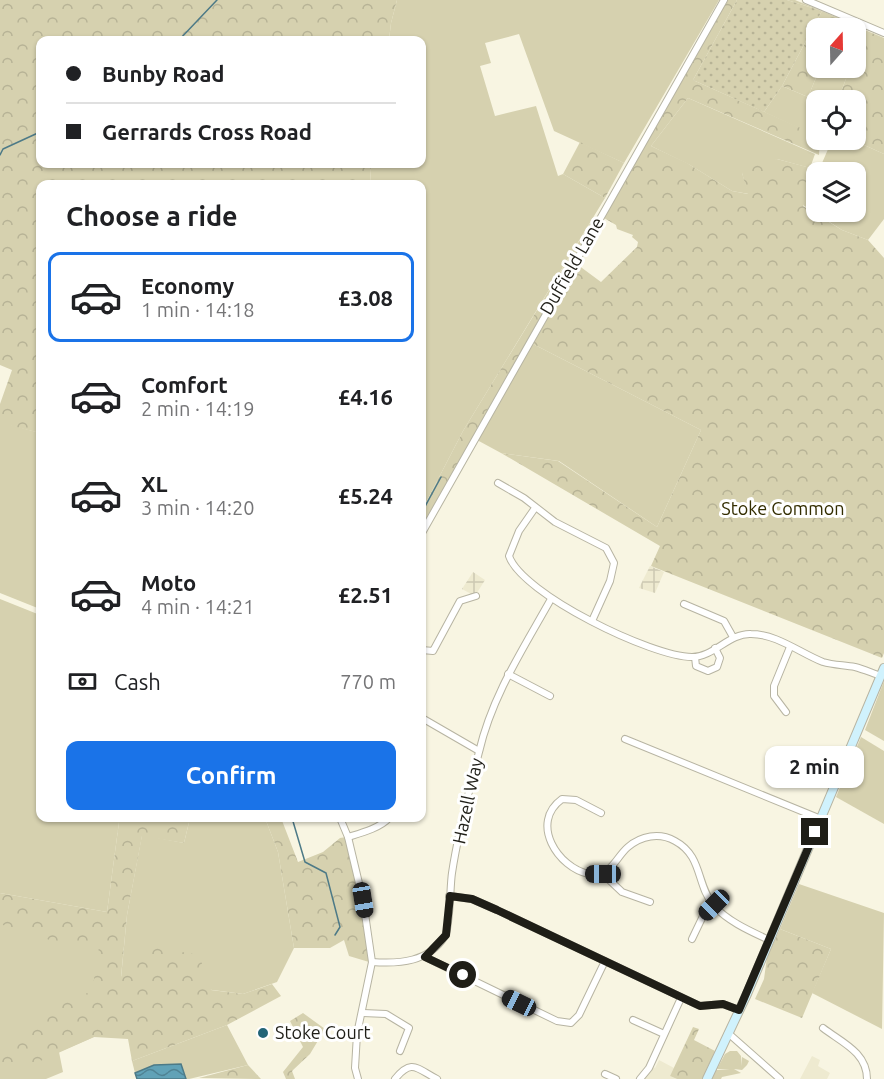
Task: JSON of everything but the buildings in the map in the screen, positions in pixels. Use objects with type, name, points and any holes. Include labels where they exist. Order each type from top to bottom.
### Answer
[{"type":"main road","points":[[707,1079],[739,1010],[882,672]]},
{"type":"street","name":"Duffield Lane","points":[[426,526],[724,0]]},
{"type":"street","points":[[806,0],[884,33]]},
{"type":"street","points":[[498,483],[524,498],[555,522],[606,548],[614,563],[610,580],[591,621]]},
{"type":"street","points":[[534,508],[519,531],[509,556],[512,566],[551,599],[591,621],[672,654],[695,657],[734,637],[751,634],[772,637],[826,663],[882,672]]},
{"type":"street","points":[[426,650],[433,651],[460,601],[476,596]]},
{"type":"street","name":"Hazell Way","points":[[425,957],[446,935],[452,871],[488,720],[508,674],[551,599]]},
{"type":"street","points":[[684,604],[724,621],[734,637]]},
{"type":"street","points":[[786,712],[774,696],[774,686],[790,647]]},
{"type":"street","points":[[695,657],[696,666],[708,671],[717,667],[720,658],[715,648]]},
{"type":"street","points":[[508,674],[550,696]]},
{"type":"street","points":[[426,722],[479,751]]},
{"type":"street","points":[[625,739],[821,819]]},
{"type":"street","points":[[601,813],[576,800],[562,799],[553,806],[546,818],[548,835],[558,853],[572,866],[589,874],[603,874],[614,866],[627,848],[642,838],[658,835],[674,840],[696,861],[704,889],[714,905],[738,925],[769,940]]},
{"type":"street","points":[[342,822],[348,837],[363,900],[372,962],[357,1034],[355,1068],[358,1079]]},
{"type":"street","points":[[348,837],[384,822]]},
{"type":"street","points":[[603,874],[622,892],[650,902]]},
{"type":"street","points":[[450,896],[472,899],[700,1006],[723,1004],[739,1010]]},
{"type":"street","points":[[692,939],[703,916],[714,905]]},
{"type":"street","points":[[372,962],[391,964],[425,957],[557,1021],[571,1023],[579,1015],[605,961]]},
{"type":"street","points":[[640,1079],[649,1068],[681,998]]},
{"type":"street","points":[[363,1013],[386,1014],[409,1028]]},
{"type":"street","points":[[400,1051],[412,1020]]},
{"type":"street","points":[[633,1020],[664,1034]]},
{"type":"street","points":[[823,1028],[854,1049],[862,1060],[867,1079]]},
{"type":"street","points":[[728,1033],[780,1079]]},
{"type":"street","points":[[395,1079],[403,1069],[408,1067],[419,1069],[437,1079]]},
{"type":"street","points":[[605,1074],[616,1079]]},
{"type":"shaded area","points":[[650,566],[664,572],[655,593],[639,588]]},
{"type":"shaded area","points":[[473,572],[485,580],[475,596],[462,589]]},
{"type":"shaded area","points":[[812,1056],[820,1060],[818,1066],[830,1073],[827,1079],[800,1079]]},
{"type":"shaded area","points":[[659,1060],[674,1068],[670,1076],[677,1079],[645,1079],[651,1066],[655,1068]]},
{"type":"green space","points":[[0,0],[397,0],[389,36],[36,36],[36,168],[371,168],[370,180],[36,180],[36,432],[0,423],[0,404],[12,370],[0,365]]},
{"type":"green space","points":[[397,0],[719,0],[624,163],[554,131],[519,34],[485,43],[491,63],[480,66],[495,116],[536,106],[558,176],[563,174],[605,198],[463,431],[426,502],[426,180],[370,180],[371,168],[426,168],[426,36],[389,36]]},
{"type":"green space","name":"Stoke Common","points":[[728,0],[737,0],[693,80],[806,131],[806,149],[688,98],[651,146],[687,163],[732,191],[748,194],[742,173],[745,161],[777,159],[806,167],[806,200],[803,206],[806,208],[806,222],[829,222],[842,230],[868,240],[884,258],[884,653],[882,658],[651,566],[660,546],[501,453],[558,461],[657,527],[701,430],[533,344],[578,265],[601,282],[637,247],[638,242],[632,237],[633,235],[617,229],[616,225],[604,218]]},
{"type":"green space","points":[[737,0],[787,0],[822,11],[818,18],[806,18],[806,41],[782,86],[764,112],[693,80]]},
{"type":"green space","points":[[787,0],[795,0],[820,11]]},
{"type":"green space","points":[[822,11],[839,18],[818,18]]},
{"type":"green space","points":[[866,30],[884,38],[884,154],[866,146],[866,90],[842,90],[846,78],[866,78]]},
{"type":"green space","points":[[806,41],[806,78],[816,78],[811,90],[806,90],[806,96],[782,86]]},
{"type":"green space","points":[[816,78],[846,78],[842,90],[811,90]]},
{"type":"green space","points":[[782,86],[806,96],[806,131],[764,112]]},
{"type":"green space","points":[[688,98],[815,154],[812,162],[806,162],[806,167],[777,159],[742,173],[749,194],[732,191],[690,165],[651,146]]},
{"type":"green space","points":[[580,142],[624,163],[605,198],[563,174]]},
{"type":"green space","points":[[866,146],[884,154],[884,219],[868,240],[842,230],[830,222],[866,222],[866,162],[822,162],[828,150],[866,150]]},
{"type":"green space","points":[[808,150],[819,150],[819,155]]},
{"type":"green space","points":[[592,220],[595,221],[426,518],[426,502],[463,431]]},
{"type":"green space","points":[[533,344],[701,430],[657,527],[559,461],[501,453],[477,440]]},
{"type":"green space","points":[[0,422],[36,432],[36,607],[0,593]]},
{"type":"green space","points":[[0,599],[36,613],[36,822],[119,822],[107,912],[0,893]]},
{"type":"green space","points":[[884,681],[884,741],[865,730]]},
{"type":"green space","points":[[861,737],[884,751],[884,824],[836,797]]},
{"type":"green space","points":[[119,822],[189,822],[184,843],[142,836],[127,915],[121,977],[154,947],[199,955],[211,990],[243,994],[272,984],[281,996],[227,1025],[132,1061],[128,1039],[94,1037],[0,1079],[0,1040],[40,1028],[58,1000],[92,992],[99,947],[53,941],[3,925],[0,920],[0,893],[107,912]]},
{"type":"green space","points":[[189,822],[267,822],[278,852],[294,948],[277,982],[243,994],[121,978],[127,915],[142,835],[184,843]]},
{"type":"green space","points":[[267,822],[283,822],[298,862],[323,852],[340,838],[346,837],[361,900],[369,962],[349,956],[344,940],[330,948],[294,948],[278,852]]},
{"type":"green space","points":[[799,884],[884,913],[882,1029],[812,993],[831,949],[780,929]]},
{"type":"green space","points":[[0,901],[106,920],[94,1037],[59,1052],[63,1072],[46,1079],[0,1079]]},
{"type":"green space","points":[[780,929],[831,949],[802,1018],[755,999],[764,979],[767,957]]},
{"type":"green space","points":[[303,1013],[325,1029],[310,1054],[292,1071],[295,1079],[286,1079],[283,1072],[303,1047],[290,1021]]},
{"type":"green space","points":[[227,1025],[248,1065],[189,1079],[186,1079],[181,1064],[154,1065],[135,1073],[132,1061]]},
{"type":"green space","points":[[693,1027],[699,1029],[694,1040],[715,1051],[702,1079],[677,1079],[670,1076]]},
{"type":"green space","points":[[737,1051],[741,1056],[742,1066],[742,1057],[749,1061],[747,1065],[742,1070],[734,1069],[741,1073],[721,1079],[711,1079],[716,1070],[730,1070],[717,1069],[725,1054]]},
{"type":"green space","points":[[248,1065],[261,1079],[199,1078]]},
{"type":"water","points":[[181,1064],[186,1079],[137,1079],[135,1073],[154,1065]]},
{"type":"waterway","points":[[183,36],[217,0]]},
{"type":"waterway","points":[[0,155],[3,149],[36,134]]},
{"type":"waterway","points":[[426,505],[441,477]]},
{"type":"waterway","points":[[293,822],[305,862],[326,873],[340,927],[335,935]]},
{"type":"place","name":"Stoke Court","points":[[263,1033]]},
{"type":"route","points":[[463,975],[425,957],[446,935],[450,896],[472,899],[700,1006],[723,1004],[739,1010],[815,832]]}]
